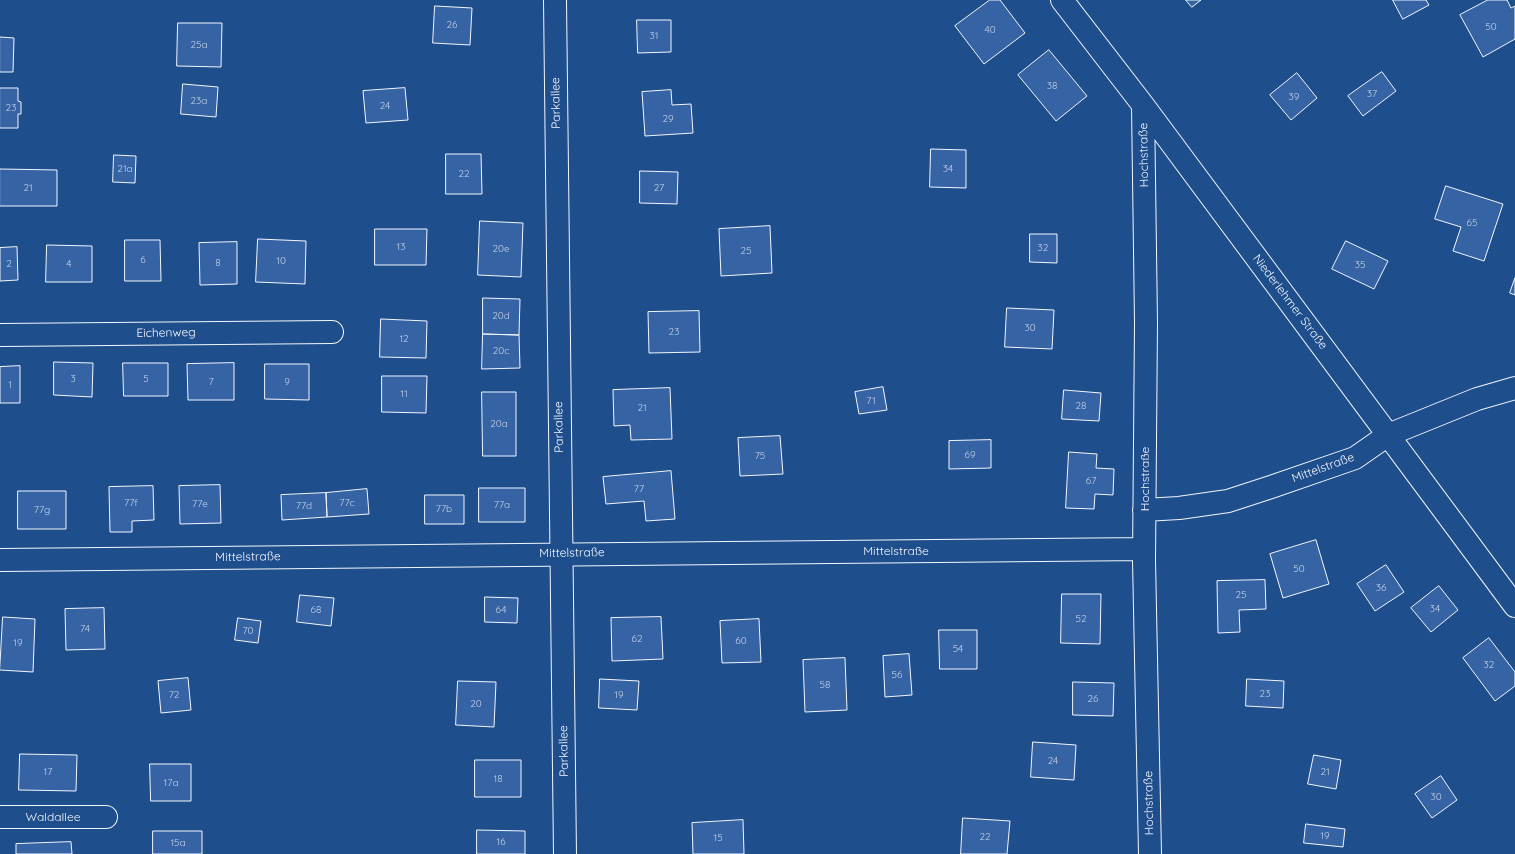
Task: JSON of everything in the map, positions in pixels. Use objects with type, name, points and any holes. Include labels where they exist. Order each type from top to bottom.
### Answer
[{"type":"street","name":"Parkallee","points":[[555,0],[565,854]]},
{"type":"street","name":"Niederlehmer Straße","points":[[1062,0],[1143,105],[1515,606]]},
{"type":"street","name":"Hochstraße","points":[[1143,105],[1146,323],[1144,549],[1150,854]]},
{"type":"street","name":"Eichenweg","points":[[0,335],[332,332]]},
{"type":"street","name":"Mittelstraße","points":[[1144,510],[1179,508],[1228,501],[1355,458],[1388,435],[1477,399],[1515,388]]},
{"type":"street","name":"Mittelstraße","points":[[0,560],[1144,549]]},
{"type":"street","name":"Waldallee","points":[[0,817],[106,817]]},
{"type":"building","points":[[990,0],[1000,0],[1025,33],[984,64],[955,26]]},
{"type":"building","points":[[1186,0],[1201,0],[1192,7]]},
{"type":"building","points":[[1393,0],[1426,0],[1429,5],[1403,19]]},
{"type":"building","points":[[1488,0],[1507,0],[1511,8],[1515,6],[1515,39],[1483,57],[1460,15]]},
{"type":"building","points":[[435,6],[472,8],[470,45],[433,43]]},
{"type":"building","points":[[637,20],[671,20],[671,52],[638,53]]},
{"type":"building","points":[[178,23],[222,23],[221,67],[177,66]]},
{"type":"building","points":[[0,37],[14,38],[13,72],[0,72]]},
{"type":"building","points":[[1049,50],[1087,96],[1056,121],[1018,75]]},
{"type":"building","points":[[1382,72],[1396,91],[1363,116],[1348,96]]},
{"type":"building","points":[[1297,73],[1317,98],[1291,120],[1270,95]]},
{"type":"building","points":[[183,84],[218,87],[216,117],[181,114]]},
{"type":"building","points":[[0,88],[18,88],[18,101],[21,102],[21,114],[18,114],[18,128],[0,128]]},
{"type":"building","points":[[405,88],[408,120],[366,123],[363,91]]},
{"type":"building","points":[[671,90],[672,105],[691,104],[693,133],[645,136],[642,92]]},
{"type":"building","points":[[931,149],[966,150],[966,188],[930,187]]},
{"type":"building","points":[[446,154],[481,154],[482,194],[446,194]]},
{"type":"building","points":[[114,155],[136,156],[135,183],[113,182]]},
{"type":"building","points":[[0,169],[57,170],[57,206],[0,206]]},
{"type":"building","points":[[640,171],[678,172],[677,204],[640,203]]},
{"type":"building","points":[[1446,186],[1503,204],[1484,261],[1453,251],[1461,227],[1435,219]]},
{"type":"building","points":[[480,221],[523,223],[521,277],[478,275]]},
{"type":"building","points":[[770,226],[772,273],[721,276],[719,229]]},
{"type":"building","points":[[375,229],[427,229],[426,265],[375,265]]},
{"type":"building","points":[[1030,234],[1057,234],[1057,263],[1030,262]]},
{"type":"building","points":[[258,239],[306,241],[305,284],[256,282]]},
{"type":"building","points":[[125,240],[160,240],[161,281],[125,281]]},
{"type":"building","points":[[1346,241],[1388,261],[1374,289],[1332,269]]},
{"type":"building","points":[[237,242],[237,284],[200,285],[199,243]]},
{"type":"building","points":[[47,245],[92,246],[92,282],[46,282]]},
{"type":"building","points":[[17,247],[18,280],[0,281],[0,248]]},
{"type":"building","points":[[1515,278],[1515,295],[1510,293]]},
{"type":"building","points":[[483,298],[520,299],[519,335],[483,334]]},
{"type":"building","points":[[1007,308],[1054,310],[1052,349],[1005,347]]},
{"type":"building","points":[[699,311],[700,352],[649,353],[648,312]]},
{"type":"building","points":[[381,319],[427,321],[426,358],[380,357]]},
{"type":"building","points":[[483,334],[519,335],[520,368],[482,369]]},
{"type":"building","points":[[54,362],[93,363],[92,397],[54,395]]},
{"type":"building","points":[[123,363],[168,363],[168,396],[124,396]]},
{"type":"building","points":[[234,363],[234,400],[188,400],[187,364]]},
{"type":"building","points":[[265,364],[309,364],[309,400],[265,399]]},
{"type":"building","points":[[20,366],[20,403],[0,403],[0,367]]},
{"type":"building","points":[[382,376],[427,376],[426,413],[382,412]]},
{"type":"building","points":[[883,387],[887,410],[859,414],[855,392]]},
{"type":"building","points":[[670,388],[672,439],[631,440],[630,425],[614,426],[613,390]]},
{"type":"building","points":[[1064,390],[1101,393],[1099,421],[1062,419]]},
{"type":"building","points":[[482,392],[516,392],[516,456],[483,456]]},
{"type":"building","points":[[780,436],[783,474],[740,476],[738,438]]},
{"type":"building","points":[[991,440],[991,468],[949,469],[949,441]]},
{"type":"building","points":[[1069,452],[1097,454],[1096,468],[1114,469],[1113,495],[1095,494],[1094,509],[1066,508]]},
{"type":"building","points":[[671,471],[675,519],[646,521],[644,501],[606,504],[603,477]]},
{"type":"building","points":[[220,485],[221,523],[180,524],[179,486]]},
{"type":"building","points":[[153,486],[154,520],[132,521],[132,532],[110,532],[109,487]]},
{"type":"building","points":[[479,488],[525,488],[525,522],[479,522]]},
{"type":"building","points":[[367,489],[369,514],[327,517],[326,493]]},
{"type":"building","points":[[18,491],[66,491],[66,529],[18,529]]},
{"type":"building","points":[[326,493],[327,517],[282,520],[281,495]]},
{"type":"building","points":[[425,495],[464,495],[464,524],[425,524]]},
{"type":"building","points":[[1316,540],[1329,584],[1283,598],[1270,554]]},
{"type":"building","points":[[1386,565],[1404,592],[1375,611],[1357,584]]},
{"type":"building","points":[[1265,580],[1266,609],[1239,610],[1240,632],[1218,633],[1217,581]]},
{"type":"building","points":[[1439,586],[1458,610],[1431,632],[1411,608]]},
{"type":"building","points":[[1062,594],[1101,594],[1100,644],[1061,643]]},
{"type":"building","points":[[300,595],[334,598],[331,626],[297,622]]},
{"type":"building","points":[[485,597],[518,598],[517,623],[485,622]]},
{"type":"building","points":[[104,608],[105,649],[66,650],[65,609]]},
{"type":"building","points":[[3,617],[35,619],[33,672],[0,670]]},
{"type":"building","points":[[661,617],[663,659],[612,661],[611,618]]},
{"type":"building","points":[[238,618],[261,621],[258,643],[235,640]]},
{"type":"building","points":[[759,619],[761,662],[722,663],[720,621]]},
{"type":"building","points":[[939,630],[977,630],[977,669],[940,669]]},
{"type":"building","points":[[1489,638],[1515,672],[1515,686],[1495,701],[1463,658]]},
{"type":"building","points":[[909,654],[912,695],[885,697],[883,656]]},
{"type":"building","points":[[845,658],[847,710],[805,712],[803,660]]},
{"type":"building","points":[[188,678],[191,710],[161,713],[158,681]]},
{"type":"building","points":[[600,679],[639,681],[637,710],[599,708]]},
{"type":"building","points":[[1247,679],[1284,681],[1283,708],[1246,706]]},
{"type":"building","points":[[458,681],[496,682],[494,727],[456,725]]},
{"type":"building","points":[[1073,682],[1114,683],[1113,716],[1073,715]]},
{"type":"building","points":[[1033,742],[1076,745],[1074,780],[1031,777]]},
{"type":"building","points":[[20,754],[77,755],[76,791],[19,790]]},
{"type":"building","points":[[1314,755],[1341,760],[1336,789],[1308,784]]},
{"type":"building","points":[[475,760],[521,760],[521,797],[475,797]]},
{"type":"building","points":[[150,764],[191,764],[191,801],[151,801]]},
{"type":"building","points":[[1441,776],[1457,800],[1432,818],[1415,794]]},
{"type":"building","points":[[963,818],[1010,821],[1007,854],[961,854]]},
{"type":"building","points":[[743,820],[744,854],[693,854],[692,823]]},
{"type":"building","points":[[1306,824],[1345,829],[1343,847],[1304,843]]},
{"type":"building","points":[[477,830],[525,831],[525,854],[477,854]]},
{"type":"building","points":[[153,831],[202,831],[202,854],[153,854]]},
{"type":"building","points":[[71,842],[72,854],[16,854],[16,844]]}]
